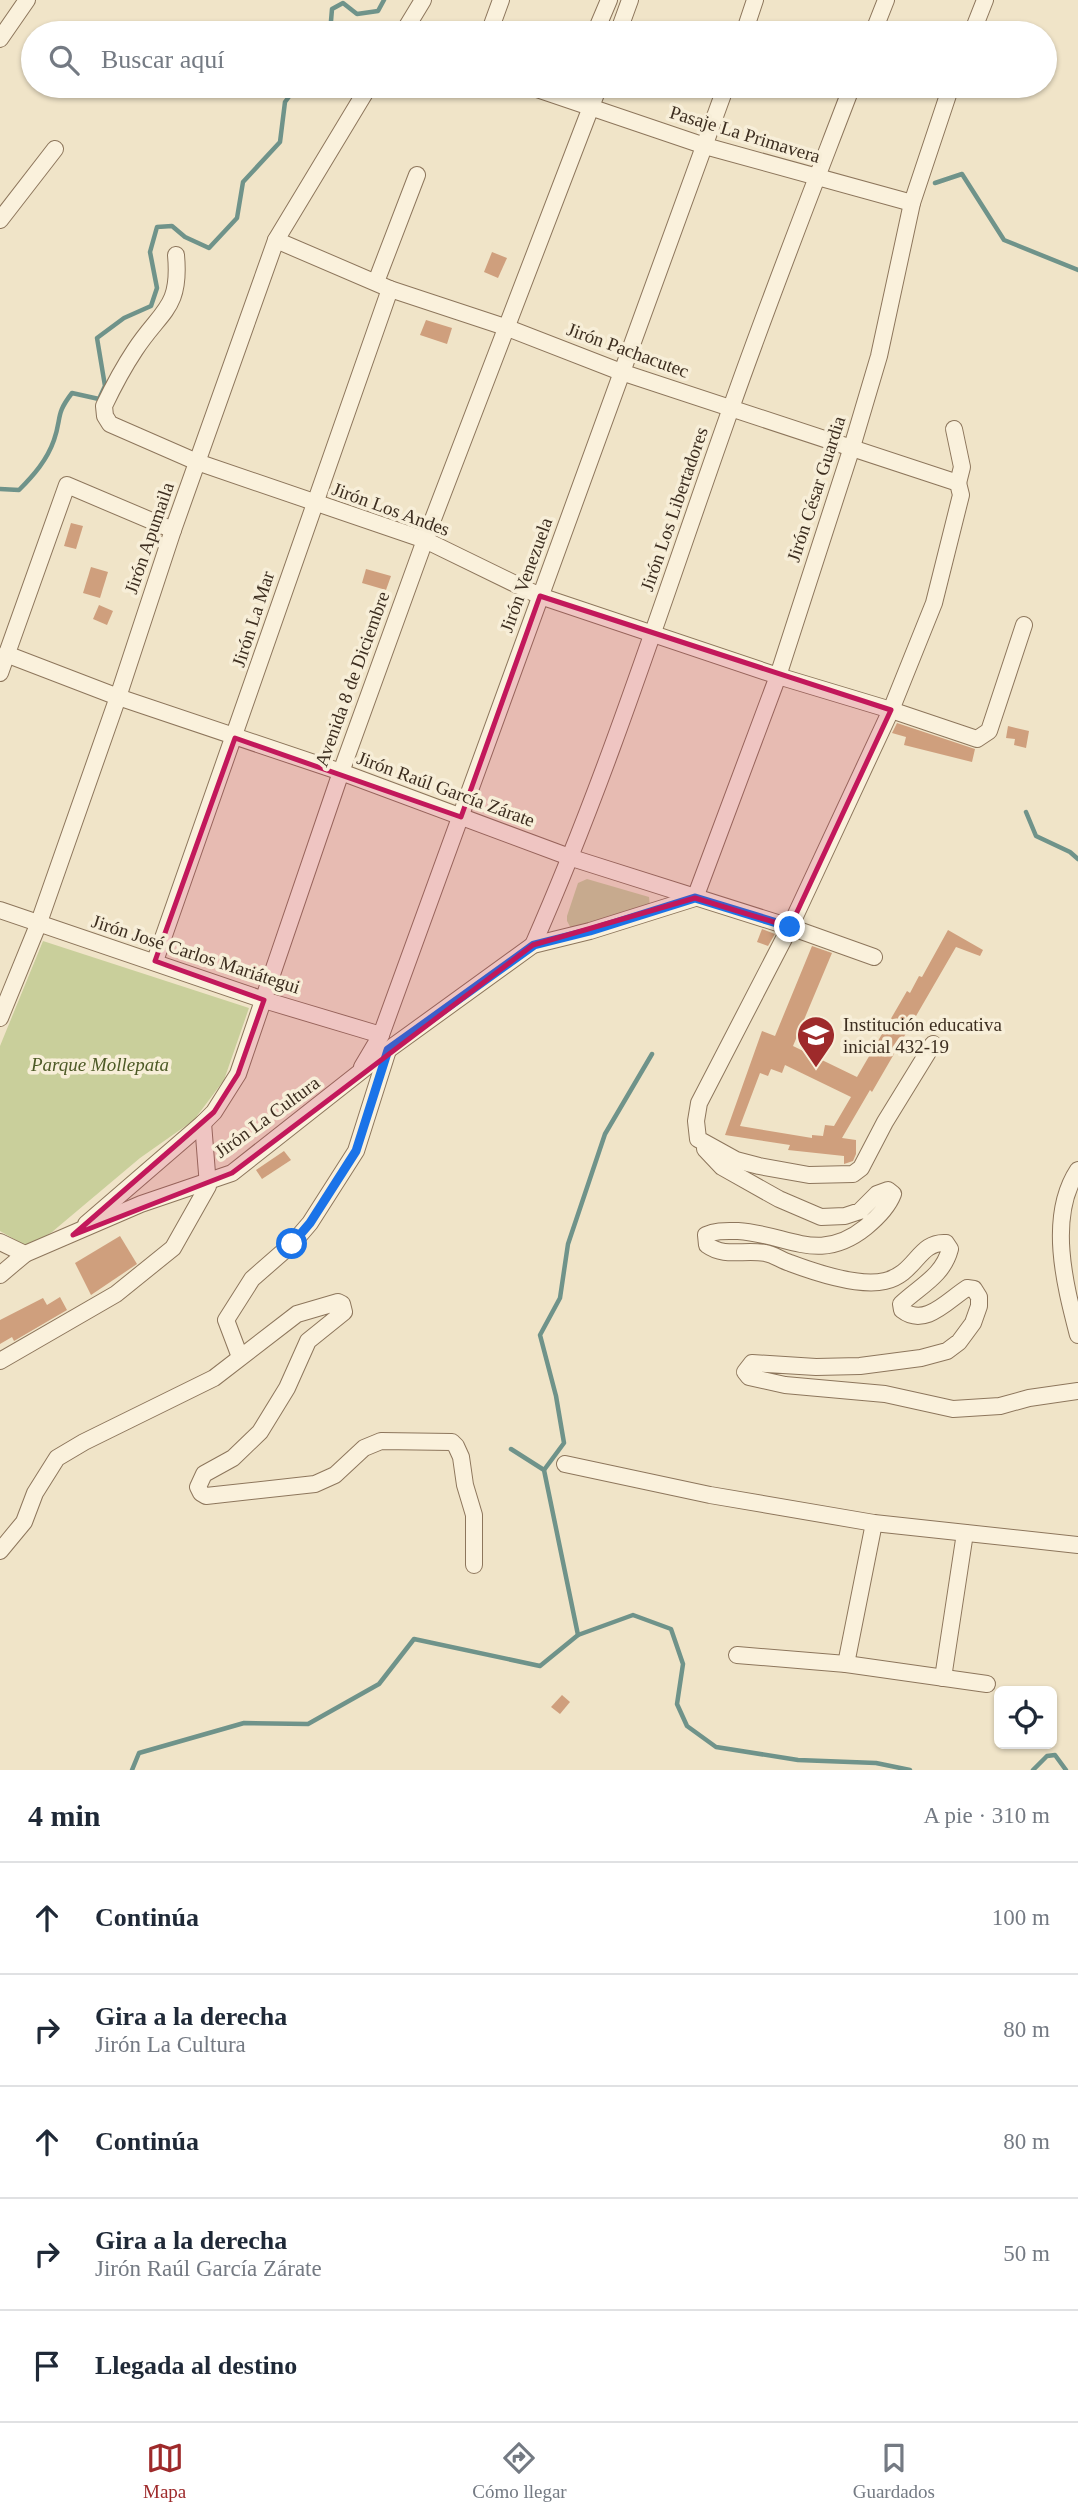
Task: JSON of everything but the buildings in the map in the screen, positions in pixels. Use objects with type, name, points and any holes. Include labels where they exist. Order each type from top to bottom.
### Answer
[{"type":"street","points":[[0,39],[27,0]]},
{"type":"street","points":[[410,21],[423,0]]},
{"type":"street","points":[[493,21],[501,0]]},
{"type":"street","points":[[600,21],[609,0]]},
{"type":"street","points":[[622,21],[630,0]]},
{"type":"street","points":[[748,21],[755,0]]},
{"type":"street","points":[[878,21],[886,0]]},
{"type":"street","points":[[977,21],[985,0]]},
{"type":"street","name":"Jirón Apumaila","points":[[0,1018],[38,925],[173,530],[276,240],[362,98]]},
{"type":"street","name":"Pasaje La Primavera","points":[[578,98],[591,108],[705,146],[912,203]]},
{"type":"street","name":"Avenida 8 de Diciembre","points":[[73,1235],[203,1123],[214,1112],[238,1074],[341,772],[425,540],[595,98]]},
{"type":"street","name":"Jirón Venezuela","points":[[358,1075],[381,1035],[722,98]]},
{"type":"street","name":"Jirón Los Libertadores","points":[[534,945],[572,858],[654,634],[731,408],[847,98]]},
{"type":"street","name":"Jirón César Guardia","points":[[695,898],[778,676],[852,447],[878,356],[912,203],[947,98]]},
{"type":"street","points":[[3,210],[55,149]]},
{"type":"street","name":"Jirón La Mar","points":[[155,961],[235,737],[313,503],[416,175]]},
{"type":"street","name":"Jirón Pachacutec","points":[[276,240],[383,285],[505,327],[621,372],[852,447],[959,489]]},
{"type":"street","name":"Jirón Los Andes","points":[[176,255],[177,286],[172,302],[137,347],[116,381],[104,406],[105,416],[110,424],[197,462],[425,540],[540,596],[977,739],[989,731],[1024,625]]},
{"type":"street","points":[[954,429],[962,467],[934,603],[891,710],[790,927],[699,1103],[696,1121],[698,1139],[722,1167],[779,1199],[821,1217],[845,1216],[860,1211],[883,1190],[893,1194],[883,1211],[864,1228],[833,1245],[802,1246],[747,1232],[719,1231],[706,1235],[707,1245],[723,1253],[763,1252],[824,1275],[882,1282],[899,1277],[911,1268],[917,1257],[929,1247],[936,1243],[946,1243],[950,1249],[944,1265],[937,1275],[901,1304],[902,1310],[907,1314],[930,1314],[967,1288],[974,1289],[979,1297],[973,1323],[947,1351],[860,1366],[816,1367],[752,1363],[745,1372],[749,1377],[785,1385],[885,1394],[953,1409],[1000,1406],[1029,1398],[1078,1391]]},
{"type":"street","points":[[0,673],[67,485],[173,530]]},
{"type":"street","name":"Jirón Raúl García Zárate","points":[[6,654],[118,697],[341,772],[572,858],[790,927],[874,957]]},
{"type":"street","points":[[534,945],[590,931],[695,898]]},
{"type":"street","name":"Jirón José Carlos Mariátegui","points":[[0,911],[155,961],[264,1000],[381,1035]]},
{"type":"street","name":"Jirón La Cultura","points":[[0,1275],[25,1254],[141,1204],[232,1172],[388,1050],[534,945]]},
{"type":"street","points":[[698,1139],[736,1160],[759,1166],[809,1175],[853,1174],[861,1168],[885,1122],[933,1044]]},
{"type":"street","points":[[240,1357],[226,1320],[252,1279],[292,1244],[310,1223],[356,1151],[388,1050]]},
{"type":"street","points":[[0,1361],[116,1294],[173,1248],[208,1186],[203,1123]]},
{"type":"street","points":[[1077,1172],[1064,1203],[1061,1244],[1069,1303],[1077,1329]]},
{"type":"street","points":[[0,1242],[25,1254]]},
{"type":"street","points":[[0,1551],[24,1522],[35,1493],[57,1458],[84,1442],[197,1388],[297,1314],[330,1303],[342,1304],[344,1312],[308,1341],[287,1388],[260,1432],[233,1458],[204,1474],[198,1486],[201,1493],[206,1496],[225,1495],[260,1488],[315,1484],[335,1475],[364,1448],[381,1441],[452,1442],[461,1457],[465,1485],[474,1515],[474,1564]]},
{"type":"street","points":[[565,1464],[697,1492],[874,1523],[1078,1545]]},
{"type":"street","points":[[846,1664],[874,1523]]},
{"type":"street","points":[[943,1678],[965,1533]]},
{"type":"street","points":[[737,1655],[846,1664],[987,1685]]},
{"type":"highlighted area","points":[[540,596],[891,710],[790,927],[695,898],[533,945],[232,1173],[73,1235],[214,1112],[238,1074],[264,1000],[155,961],[235,738],[461,817]]},
{"type":"green space","points":[[587,879],[649,897],[650,906],[573,932],[567,916],[578,883]]},
{"type":"green space","name":"Parque Mollepata","points":[[43,941],[249,1008],[224,1080],[194,1120],[140,1158],[52,1232],[28,1247],[0,1231],[0,1046]]},
{"type":"waterway","points":[[331,21],[332,9],[343,3],[357,14],[378,11],[384,0]]},
{"type":"waterway","points":[[0,489],[19,490],[40,467],[51,447],[61,411],[72,393],[99,399],[105,386],[97,338],[124,318],[151,306],[157,288],[150,252],[157,227],[172,226],[185,237],[209,248],[237,218],[243,182],[280,142],[285,102],[288,98]]},
{"type":"waterway","points":[[935,183],[962,174],[1004,240],[1078,270]]},
{"type":"waterway","points":[[1026,812],[1036,836],[1070,852],[1078,859]]},
{"type":"waterway","points":[[578,1635],[544,1470],[564,1443],[556,1396],[540,1335],[560,1298],[568,1244],[605,1134],[652,1054]]},
{"type":"waterway","points":[[511,1449],[544,1470]]},
{"type":"waterway","points":[[132,1770],[139,1753],[244,1723],[308,1724],[379,1684],[414,1639],[540,1666],[578,1635],[633,1615],[671,1629],[683,1664],[677,1704],[687,1726],[716,1747],[798,1760],[876,1763],[910,1770]]},
{"type":"waterway","points":[[1033,1770],[1047,1756],[1055,1755],[1066,1770]]},
{"type":"place","name":"Institución educativa inicial 432-19","points":[[816,1069]]},
{"type":"route","points":[[292,1244],[310,1223],[356,1151],[388,1050],[534,945],[590,931],[695,898],[790,927]]}]
